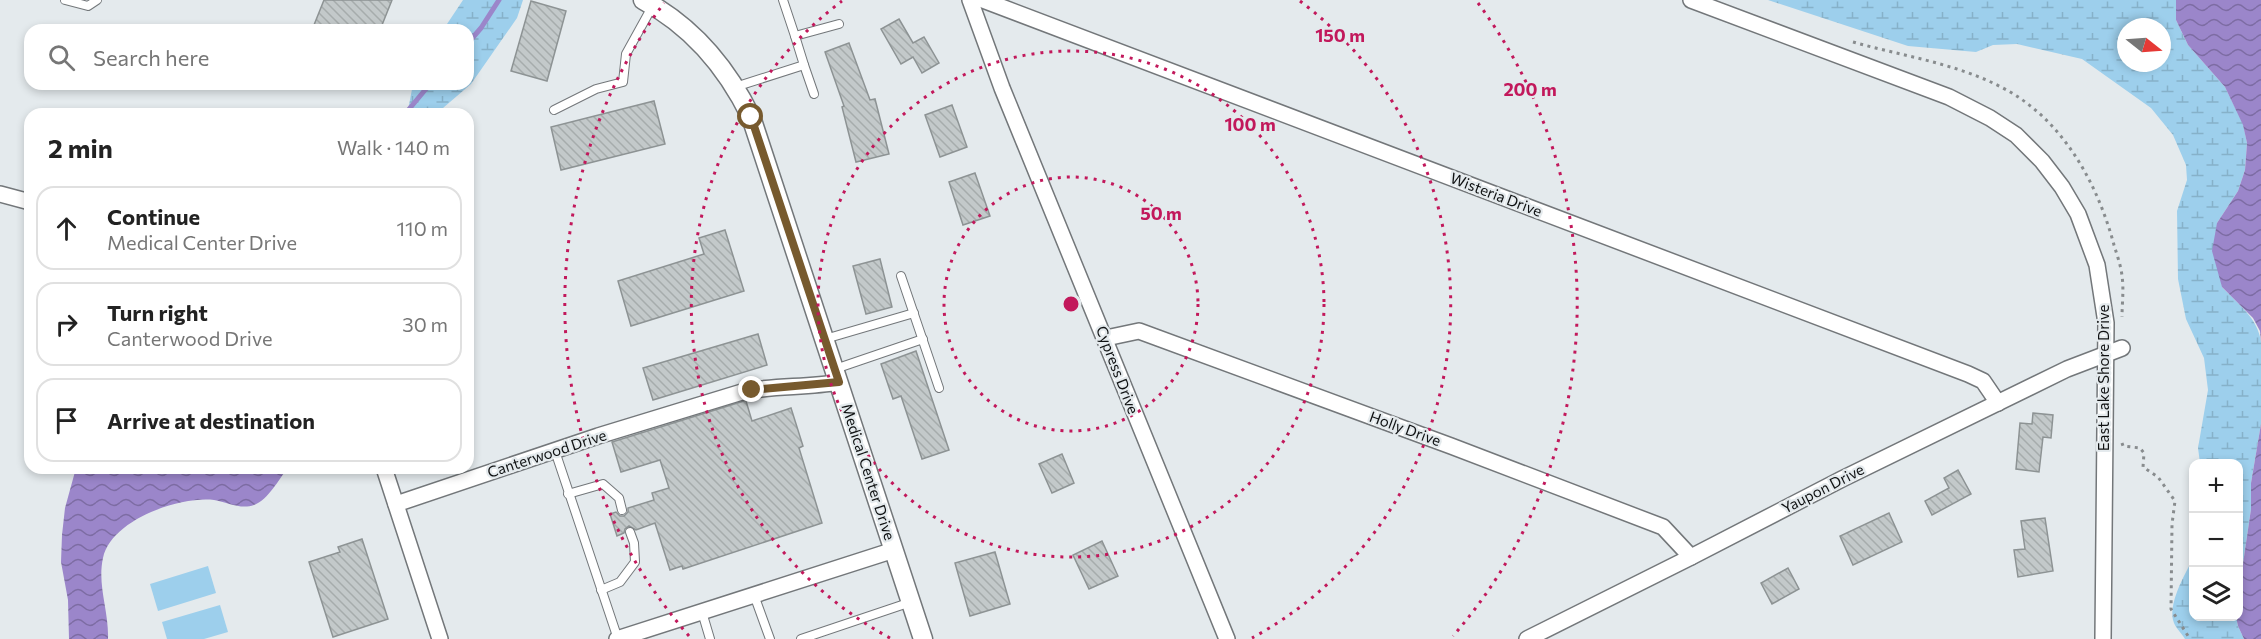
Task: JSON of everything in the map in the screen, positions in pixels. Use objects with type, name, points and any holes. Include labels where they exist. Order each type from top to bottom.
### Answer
[{"type":"street","name":"Cypress Drive","points":[[970,0],[1002,88],[1106,338],[1149,453],[1227,639]]},
{"type":"street","name":"Wisteria Drive","points":[[983,0],[1968,374],[1983,381],[1998,403]]},
{"type":"street","name":"East Lake Shore Drive","points":[[1691,0],[1948,97],[1990,118],[2021,140],[2042,160],[2062,187],[2087,234],[2102,288],[2106,323],[2103,639]]},
{"type":"street","name":"Medical Center Drive","points":[[650,2],[679,24],[707,50],[735,87],[751,117],[923,639]]},
{"type":"street","points":[[0,194],[24,200]]},
{"type":"street","name":"Holly Drive","points":[[1106,338],[1139,331],[1430,438],[1663,527],[1691,557]]},
{"type":"street","name":"Yaupon Drive","points":[[1527,639],[1842,479],[2067,369],[2122,348]]},
{"type":"street","name":"Canterwood Drive","points":[[396,504],[555,451],[752,390],[837,375]]},
{"type":"street","points":[[386,474],[440,639]]},
{"type":"street","points":[[617,639],[894,550]]},
{"type":"lane","points":[[65,0],[88,6],[97,0]]},
{"type":"lane","points":[[783,0],[814,94]]},
{"type":"lane","points":[[554,110],[596,90],[623,82],[626,54],[650,2]]},
{"type":"lane","points":[[795,36],[839,24]]},
{"type":"lane","points":[[735,87],[804,65]]},
{"type":"lane","points":[[901,276],[939,388]]},
{"type":"lane","points":[[825,339],[914,313]]},
{"type":"lane","points":[[837,375],[923,339]]},
{"type":"lane","points":[[555,451],[617,639]]},
{"type":"lane","points":[[568,494],[603,484],[619,498],[622,510]]},
{"type":"lane","points":[[601,590],[620,582],[635,562],[634,543],[630,532]]},
{"type":"lane","points":[[754,595],[770,639]]},
{"type":"lane","points":[[801,639],[911,602]]},
{"type":"lane","points":[[702,612],[710,639]]},
{"type":"path","points":[[2119,438],[2123,446],[2140,448],[2144,453],[2143,467],[2158,477],[2175,501],[2172,524],[2171,609],[2190,639]]},
{"type":"green space","points":[[463,0],[523,0],[517,18],[474,80],[474,24],[447,24]]},
{"type":"green space","points":[[1768,0],[2176,0],[2176,20],[2188,45],[2225,87],[2243,124],[2247,143],[2245,170],[2238,191],[2217,223],[2222,287],[2252,319],[2261,342],[2261,424],[2251,483],[2251,509],[2243,564],[2243,459],[2199,459],[2198,448],[2208,390],[2204,358],[2186,319],[2178,279],[2177,211],[2187,180],[2186,165],[2173,135],[2151,108],[2082,59],[2017,44],[1993,45],[1976,52],[1908,46]]},
{"type":"green space","points":[[412,90],[464,90],[443,108],[408,108]]},
{"type":"green space","points":[[208,566],[216,593],[158,611],[150,584]]},
{"type":"green space","points":[[2189,566],[2189,621],[2237,621],[2244,639],[2185,639],[2176,627],[2172,615]]},
{"type":"green space","points":[[220,605],[228,632],[204,639],[167,639],[162,622]]},
{"type":"water","points":[[2176,0],[2261,0],[2261,342],[2260,331],[2253,318],[2222,287],[2212,251],[2217,223],[2238,191],[2245,170],[2247,143],[2243,125],[2225,87],[2188,45],[2176,20]]},
{"type":"water","points":[[2261,424],[2261,639],[2244,639],[2237,621],[2243,621],[2243,564],[2251,509],[2251,483]]},
{"type":"water","points":[[74,474],[284,474],[269,494],[254,505],[239,506],[214,500],[183,502],[148,513],[119,532],[109,544],[103,558],[101,578],[108,639],[69,639],[68,600],[61,562],[65,508]]},
{"type":"building","points":[[324,0],[392,0],[382,24],[314,24]]},
{"type":"building","points":[[531,1],[566,11],[547,81],[511,71]]},
{"type":"building","points":[[899,19],[913,43],[924,37],[939,63],[922,73],[913,57],[901,64],[881,29]]},
{"type":"building","points":[[849,43],[870,100],[875,99],[889,154],[856,162],[842,107],[844,106],[825,52]]},
{"type":"building","points":[[654,101],[665,144],[561,170],[551,127]]},
{"type":"building","points":[[952,105],[967,147],[940,157],[925,115]]},
{"type":"building","points":[[975,173],[990,216],[963,225],[949,182]]},
{"type":"building","points":[[725,230],[744,291],[631,326],[618,281],[704,254],[699,238]]},
{"type":"building","points":[[880,259],[892,307],[866,314],[853,266]]},
{"type":"building","points":[[758,334],[767,365],[653,400],[643,368]]},
{"type":"building","points":[[916,351],[949,450],[922,459],[901,396],[893,399],[881,364]]},
{"type":"building","points":[[746,401],[752,421],[791,408],[803,446],[799,448],[822,523],[683,569],[682,566],[670,570],[655,523],[636,530],[629,526],[624,533],[617,536],[610,514],[616,512],[624,516],[628,508],[654,500],[652,493],[669,488],[660,460],[621,472],[612,442]]},
{"type":"building","points":[[2033,413],[2053,415],[2051,438],[2043,437],[2039,472],[2016,469],[2020,423],[2032,424]]},
{"type":"building","points":[[1062,454],[1074,483],[1052,493],[1039,464]]},
{"type":"building","points":[[1958,470],[1971,494],[1932,515],[1925,501],[1949,488],[1944,478]]},
{"type":"building","points":[[1889,513],[1902,542],[1853,565],[1840,536]]},
{"type":"building","points":[[2045,518],[2053,571],[2018,577],[2014,550],[2025,549],[2021,521]]},
{"type":"building","points":[[362,539],[388,619],[333,637],[309,562],[340,552],[338,547]]},
{"type":"building","points":[[1102,541],[1118,576],[1089,589],[1073,555]]},
{"type":"building","points":[[995,552],[1010,604],[970,616],[955,563]]},
{"type":"building","points":[[1788,568],[1799,589],[1772,604],[1761,583]]},
{"type":"waterway","points":[[474,36],[499,0]]},
{"type":"waterway","points":[[410,108],[425,90]]},
{"type":"route","points":[[751,117],[839,382],[827,385],[752,390]]}]
